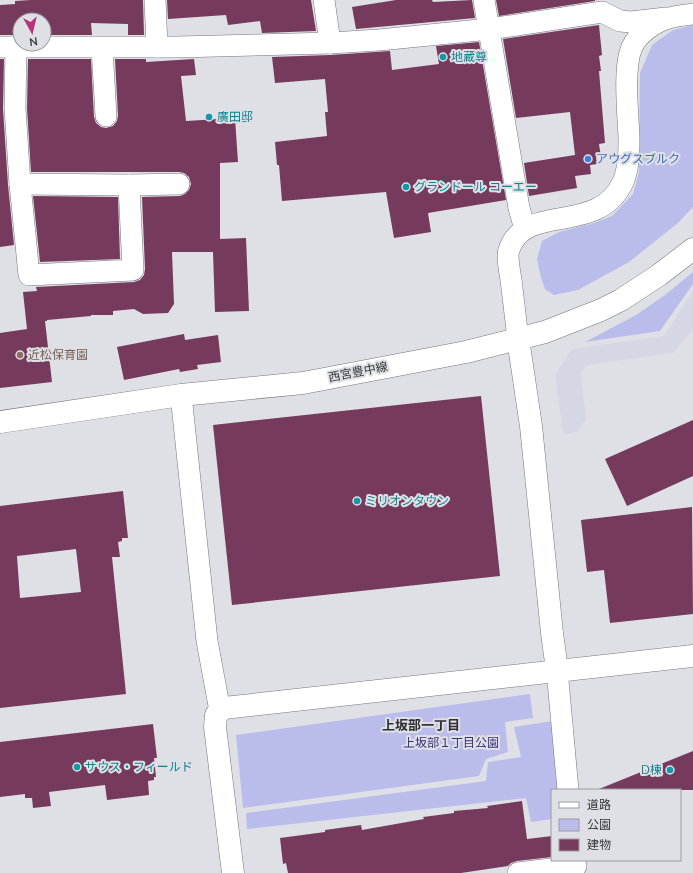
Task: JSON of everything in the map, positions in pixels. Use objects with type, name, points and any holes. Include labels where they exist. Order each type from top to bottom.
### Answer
[{"type":"street","points":[[155,0],[157,47]]},
{"type":"street","points":[[324,0],[330,43]]},
{"type":"street","points":[[484,0],[519,208],[525,229]]},
{"type":"street","points":[[129,185],[133,270],[29,275],[20,184],[8,108],[8,47],[102,48],[330,43],[379,40],[490,29],[602,12],[620,21],[631,22],[693,14]]},
{"type":"street","points":[[568,789],[531,426],[518,339],[508,253],[512,243],[525,229],[547,220],[584,214],[602,207],[619,190],[624,180],[628,165],[627,67],[632,47],[639,36],[648,28],[666,18]]},
{"type":"street","points":[[102,48],[106,116]]},
{"type":"street","points":[[20,184],[178,184]]},
{"type":"street","name":"西宮豊中線","points":[[0,422],[181,395],[303,383],[466,352],[563,326],[621,300],[649,282],[693,249]]},
{"type":"street","points":[[181,395],[207,641],[220,711]]},
{"type":"street","points":[[233,873],[215,727],[216,715],[224,708],[693,656]]},
{"type":"street","points":[[518,873],[576,866]]},
{"type":"shaded area","points":[[693,291],[693,329],[673,353],[587,365],[581,373],[586,419],[577,432],[563,434],[555,375],[572,349],[664,336]]},
{"type":"green space","points":[[693,25],[693,207],[678,223],[629,262],[578,290],[554,295],[545,289],[541,278],[537,259],[542,241],[559,232],[594,223],[612,216],[633,194],[639,172],[640,73],[652,45],[673,30]]},
{"type":"green space","points":[[693,272],[693,284],[660,331],[585,342],[636,315],[665,295]]},
{"type":"green space","name":"上坂部１丁目公園","points":[[530,694],[533,718],[505,722],[508,752],[486,759],[479,776],[243,808],[236,735]]},
{"type":"green space","points":[[553,721],[562,789],[551,789],[551,819],[531,822],[526,798],[247,829],[246,813],[486,781],[488,762],[521,757],[514,727]]},
{"type":"building","points":[[143,0],[144,35],[128,35],[128,24],[91,23],[92,35],[52,35],[52,12],[12,12],[12,35],[0,35],[0,5],[15,4],[15,1]]},
{"type":"building","points":[[167,0],[311,0],[316,31],[262,33],[260,21],[228,25],[226,15],[168,19]]},
{"type":"building","points":[[396,0],[432,0],[433,2],[472,0],[475,18],[356,29],[352,7]]},
{"type":"building","points":[[496,0],[595,0],[595,1],[499,16]]},
{"type":"building","points":[[599,25],[602,55],[599,56],[601,71],[599,71],[605,143],[599,144],[601,157],[596,157],[597,164],[590,165],[591,174],[575,176],[577,188],[529,196],[524,163],[575,155],[570,112],[516,118],[503,39]]},
{"type":"building","points":[[479,42],[506,200],[428,213],[431,232],[394,238],[386,192],[282,201],[279,165],[277,165],[275,142],[327,136],[325,112],[328,112],[325,79],[275,83],[272,57],[390,51],[392,70],[439,64],[436,46]]},
{"type":"building","points":[[0,59],[4,59],[3,109],[14,245],[0,247]]},
{"type":"building","points":[[28,59],[91,59],[94,117],[96,123],[101,127],[106,128],[113,126],[117,121],[118,116],[115,59],[146,59],[146,62],[194,59],[196,75],[181,76],[186,121],[235,118],[238,162],[220,163],[220,239],[246,238],[249,311],[215,312],[213,252],[172,252],[174,304],[168,313],[143,314],[134,309],[113,311],[113,315],[91,315],[47,320],[45,321],[52,382],[0,388],[0,333],[27,329],[23,292],[37,291],[36,287],[134,282],[140,280],[144,275],[145,269],[142,197],[180,196],[189,190],[191,184],[189,177],[184,173],[179,172],[31,172],[27,108]]},
{"type":"building","points":[[33,196],[118,197],[120,259],[40,262]]},
{"type":"building","points":[[184,334],[185,340],[218,335],[221,362],[197,365],[198,369],[180,372],[179,369],[124,380],[117,347]]},
{"type":"building","name":"ミリオンタウン","points":[[481,396],[500,576],[232,605],[213,425]]},
{"type":"building","points":[[693,420],[693,476],[627,506],[605,459]]},
{"type":"building","points":[[123,491],[128,538],[122,538],[122,541],[118,542],[120,557],[112,557],[126,694],[0,708],[0,506]],"holes":[[[76,549],[81,592],[20,598],[17,556]]]},
{"type":"building","points":[[692,507],[693,614],[610,623],[604,570],[587,572],[581,520]]},
{"type":"building","name":"サウス・フィールド","points":[[153,724],[157,758],[154,758],[156,777],[154,777],[154,780],[148,781],[149,795],[107,800],[105,785],[49,792],[51,806],[33,808],[32,798],[25,798],[25,794],[0,797],[0,742]]},
{"type":"building","name":"D棟","points":[[693,751],[693,790],[599,789]]},
{"type":"building","points":[[522,801],[527,839],[551,836],[551,857],[517,861],[508,866],[461,873],[288,873],[286,863],[283,864],[280,838],[325,832],[325,830],[361,825],[362,830],[424,819],[423,817],[454,813],[454,811],[488,808],[487,806]]},
{"type":"place","name":"地蔵尊","points":[[443,57]]},
{"type":"place","name":"廣田邸","points":[[209,117]]},
{"type":"place","name":"アウグスブルク","points":[[588,159]]},
{"type":"place","name":"グランドール コーエー","points":[[406,187]]},
{"type":"place","name":"近松保育園","points":[[20,355]]},
{"type":"place","name":"ミリオンタウン","points":[[357,501]]},
{"type":"place","name":"サウス・フィールド","points":[[77,767]]},
{"type":"place","name":"D棟","points":[[670,770]]},
{"type":"district","name":"上坂部一丁目","points":[[421,725]]}]
